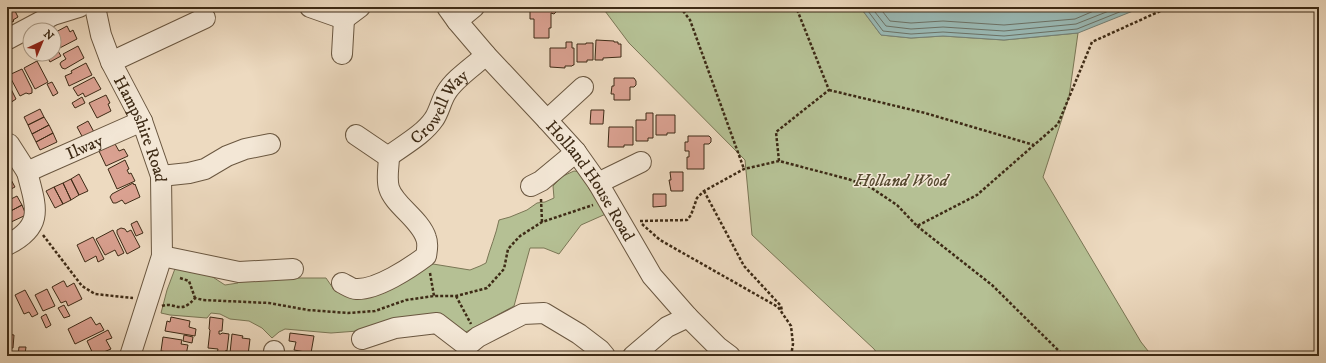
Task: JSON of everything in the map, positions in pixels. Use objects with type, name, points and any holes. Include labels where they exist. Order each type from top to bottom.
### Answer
[{"type":"street","points":[[8,39],[53,15],[79,7]]},
{"type":"street","name":"Hampshire Road","points":[[95,7],[101,35],[111,62],[142,121],[161,176],[162,256],[130,356]]},
{"type":"street","points":[[310,7],[344,19]]},
{"type":"street","points":[[342,54],[344,19],[360,7]]},
{"type":"street","points":[[452,14],[474,7]]},
{"type":"street","name":"Holland House Road","points":[[452,14],[486,55],[576,152],[598,183],[652,276],[688,317],[718,347],[730,356]]},
{"type":"street","points":[[111,62],[205,18]]},
{"type":"street","name":"Crowell Way","points":[[389,156],[426,128],[435,118],[439,105],[446,92],[486,55]]},
{"type":"street","points":[[547,120],[583,87]]},
{"type":"street","name":"Ilway","points":[[28,172],[142,121]]},
{"type":"street","points":[[342,283],[355,289],[375,286],[414,265],[426,256],[427,239],[417,222],[396,200],[389,189],[389,156],[356,135]]},
{"type":"street","points":[[7,145],[9,144],[28,172],[36,208],[33,222],[19,239],[7,245]]},
{"type":"street","points":[[161,176],[189,173],[205,168],[245,149],[270,144]]},
{"type":"street","points":[[536,184],[576,152]]},
{"type":"street","points":[[598,183],[641,162]]},
{"type":"street","points":[[162,256],[239,272],[293,269]]},
{"type":"street","points":[[362,339],[395,328],[437,323],[467,346],[478,337],[523,314],[544,313],[579,334],[600,350],[605,356]]},
{"type":"street","points":[[633,356],[667,327],[688,317]]},
{"type":"path","points":[[680,7],[690,20],[744,169]]},
{"type":"path","points":[[796,7],[829,90]]},
{"type":"path","points":[[917,226],[977,195],[1058,124],[1092,42],[1169,7]]},
{"type":"path","points":[[779,161],[776,132],[829,90]]},
{"type":"path","points":[[829,90],[925,113],[1034,145]]},
{"type":"path","points":[[791,356],[793,344],[791,326],[778,307],[660,240],[640,222],[687,220],[697,198],[704,192],[744,169],[779,161],[848,179],[870,187],[897,205],[917,226],[992,284],[1064,356]]},
{"type":"path","points":[[536,184],[542,222]]},
{"type":"path","points":[[704,192],[744,266],[781,306],[782,313]]},
{"type":"path","points":[[33,222],[82,286],[95,294],[132,298],[147,303]]},
{"type":"path","points":[[426,256],[434,296]]},
{"type":"path","points":[[154,279],[170,279],[177,277],[189,282],[194,298]]},
{"type":"path","points":[[456,296],[478,337]]},
{"type":"green space","name":"Holland Wood","points":[[602,7],[860,7],[881,35],[911,38],[943,36],[1004,40],[1078,33],[1069,97],[1043,177],[1141,342],[1152,356],[879,356],[874,349],[752,235],[745,160],[629,43]]},
{"type":"green space","points":[[574,171],[581,172],[608,213],[581,225],[559,254],[544,248],[530,248],[514,306],[464,333],[371,330],[331,333],[285,329],[272,338],[262,328],[249,321],[230,319],[220,314],[211,313],[207,318],[161,313],[167,290],[176,266],[205,272],[225,285],[238,283],[242,278],[326,278],[335,291],[345,291],[424,265],[433,264],[470,270],[486,263],[499,220],[527,210],[537,203],[545,202],[554,198],[553,186],[563,176]]},
{"type":"water","points":[[860,7],[1143,7],[1078,33],[1004,40],[943,36],[911,38],[881,35]]},
{"type":"building","points":[[7,7],[13,7],[18,17],[10,23],[7,16]]},
{"type":"building","points":[[534,7],[557,8],[557,11],[554,14],[551,13],[549,38],[534,38],[534,19],[530,19],[530,11],[534,11]]},
{"type":"building","points":[[67,26],[70,32],[73,30],[77,39],[62,47],[62,29]]},
{"type":"building","points":[[596,40],[614,41],[621,44],[621,57],[595,60]]},
{"type":"building","points":[[566,42],[572,42],[572,48],[574,48],[574,65],[565,66],[565,68],[550,67],[550,48],[566,48]]},
{"type":"building","points":[[593,43],[593,60],[587,60],[587,62],[577,62],[577,44]]},
{"type":"building","points":[[78,46],[84,58],[65,69],[62,68],[60,64],[66,59],[63,54]]},
{"type":"building","points":[[38,62],[48,82],[35,89],[24,68]]},
{"type":"building","points":[[86,63],[92,75],[69,86],[65,76]]},
{"type":"building","points":[[22,69],[32,89],[32,93],[26,93],[20,96],[9,75]]},
{"type":"building","points":[[94,77],[101,89],[85,97],[83,93],[78,96],[73,88]]},
{"type":"building","points":[[614,78],[634,78],[636,85],[634,87],[630,87],[630,100],[614,100],[614,94],[611,94],[612,86],[614,86]]},
{"type":"building","points":[[52,82],[58,93],[53,96],[47,84]]},
{"type":"building","points":[[11,89],[16,99],[10,103],[7,96],[7,91]]},
{"type":"building","points":[[106,95],[110,103],[108,104],[111,111],[97,118],[89,103]]},
{"type":"building","points":[[82,97],[85,103],[75,108],[72,103]]},
{"type":"building","points":[[40,109],[44,117],[28,125],[24,117]]},
{"type":"building","points":[[591,110],[604,110],[603,124],[590,124]]},
{"type":"building","points":[[646,113],[653,113],[653,138],[648,138],[648,141],[636,141],[636,120],[646,120]]},
{"type":"building","points":[[656,115],[675,115],[675,133],[656,135]]},
{"type":"building","points":[[44,117],[49,125],[32,134],[28,125]]},
{"type":"building","points":[[88,121],[94,132],[83,138],[77,127]]},
{"type":"building","points":[[49,125],[53,133],[36,142],[32,134]]},
{"type":"building","points":[[609,127],[633,127],[633,145],[624,145],[624,147],[608,147]]},
{"type":"building","points":[[53,133],[57,142],[40,150],[36,142]]},
{"type":"building","points":[[688,136],[709,136],[711,138],[711,142],[709,144],[704,144],[704,169],[687,169],[687,157],[689,157],[689,151],[685,151],[685,142],[688,142]]},
{"type":"building","points":[[115,144],[119,151],[124,149],[128,156],[106,166],[99,151]]},
{"type":"building","points":[[125,160],[129,169],[127,170],[129,174],[131,173],[135,181],[117,189],[108,169]]},
{"type":"building","points":[[670,172],[683,172],[683,191],[671,191],[669,180],[671,180]]},
{"type":"building","points":[[79,174],[88,191],[79,195],[71,179]]},
{"type":"building","points":[[9,176],[15,187],[7,191],[7,177]]},
{"type":"building","points":[[71,179],[79,195],[71,200],[63,183]]},
{"type":"building","points":[[63,183],[71,200],[63,204],[54,187]]},
{"type":"building","points":[[133,183],[134,185],[135,184],[140,197],[125,204],[122,200],[113,203],[110,197],[112,194]]},
{"type":"building","points":[[54,187],[63,204],[55,208],[46,191]]},
{"type":"building","points":[[653,194],[666,194],[666,206],[653,207]]},
{"type":"building","points":[[17,196],[22,205],[7,213],[7,201]]},
{"type":"building","points":[[22,205],[26,215],[9,223],[8,221],[7,222],[7,213]]},
{"type":"building","points":[[137,221],[143,233],[136,236],[131,224]]},
{"type":"building","points":[[121,228],[125,229],[127,232],[131,230],[140,247],[127,254],[117,233],[117,230]]},
{"type":"building","points":[[113,230],[124,253],[118,256],[115,250],[105,255],[96,239]]},
{"type":"building","points":[[93,237],[104,259],[98,262],[96,256],[85,262],[77,245]]},
{"type":"building","points":[[63,281],[67,287],[74,283],[82,299],[68,306],[66,301],[61,303],[52,287]]},
{"type":"building","points":[[47,289],[55,306],[43,311],[35,295]]},
{"type":"building","points":[[25,290],[38,314],[32,317],[29,312],[24,314],[15,295]]},
{"type":"building","points":[[64,305],[70,316],[64,318],[58,308]]},
{"type":"building","points":[[46,314],[51,325],[46,328],[41,317]]},
{"type":"building","points":[[91,317],[96,325],[100,323],[104,330],[75,344],[68,329]]},
{"type":"building","points":[[171,317],[190,321],[189,327],[196,329],[195,336],[165,331],[167,321],[170,322]]},
{"type":"building","points":[[210,317],[223,319],[222,331],[219,331],[219,334],[229,334],[227,351],[226,350],[224,356],[219,356],[217,354],[218,349],[208,348]]},
{"type":"building","points":[[108,330],[112,338],[106,340],[111,349],[94,356],[87,341]]},
{"type":"building","points":[[290,333],[314,336],[311,353],[294,350],[296,342],[289,341]]},
{"type":"building","points":[[7,334],[14,335],[13,348],[7,348]]},
{"type":"building","points":[[232,334],[250,339],[248,355],[230,353]]},
{"type":"building","points":[[184,335],[193,337],[192,343],[183,341]]},
{"type":"building","points":[[163,337],[182,340],[181,344],[188,345],[186,355],[161,351]]},
{"type":"building","points":[[19,347],[26,347],[25,354],[29,356],[18,356]]}]
